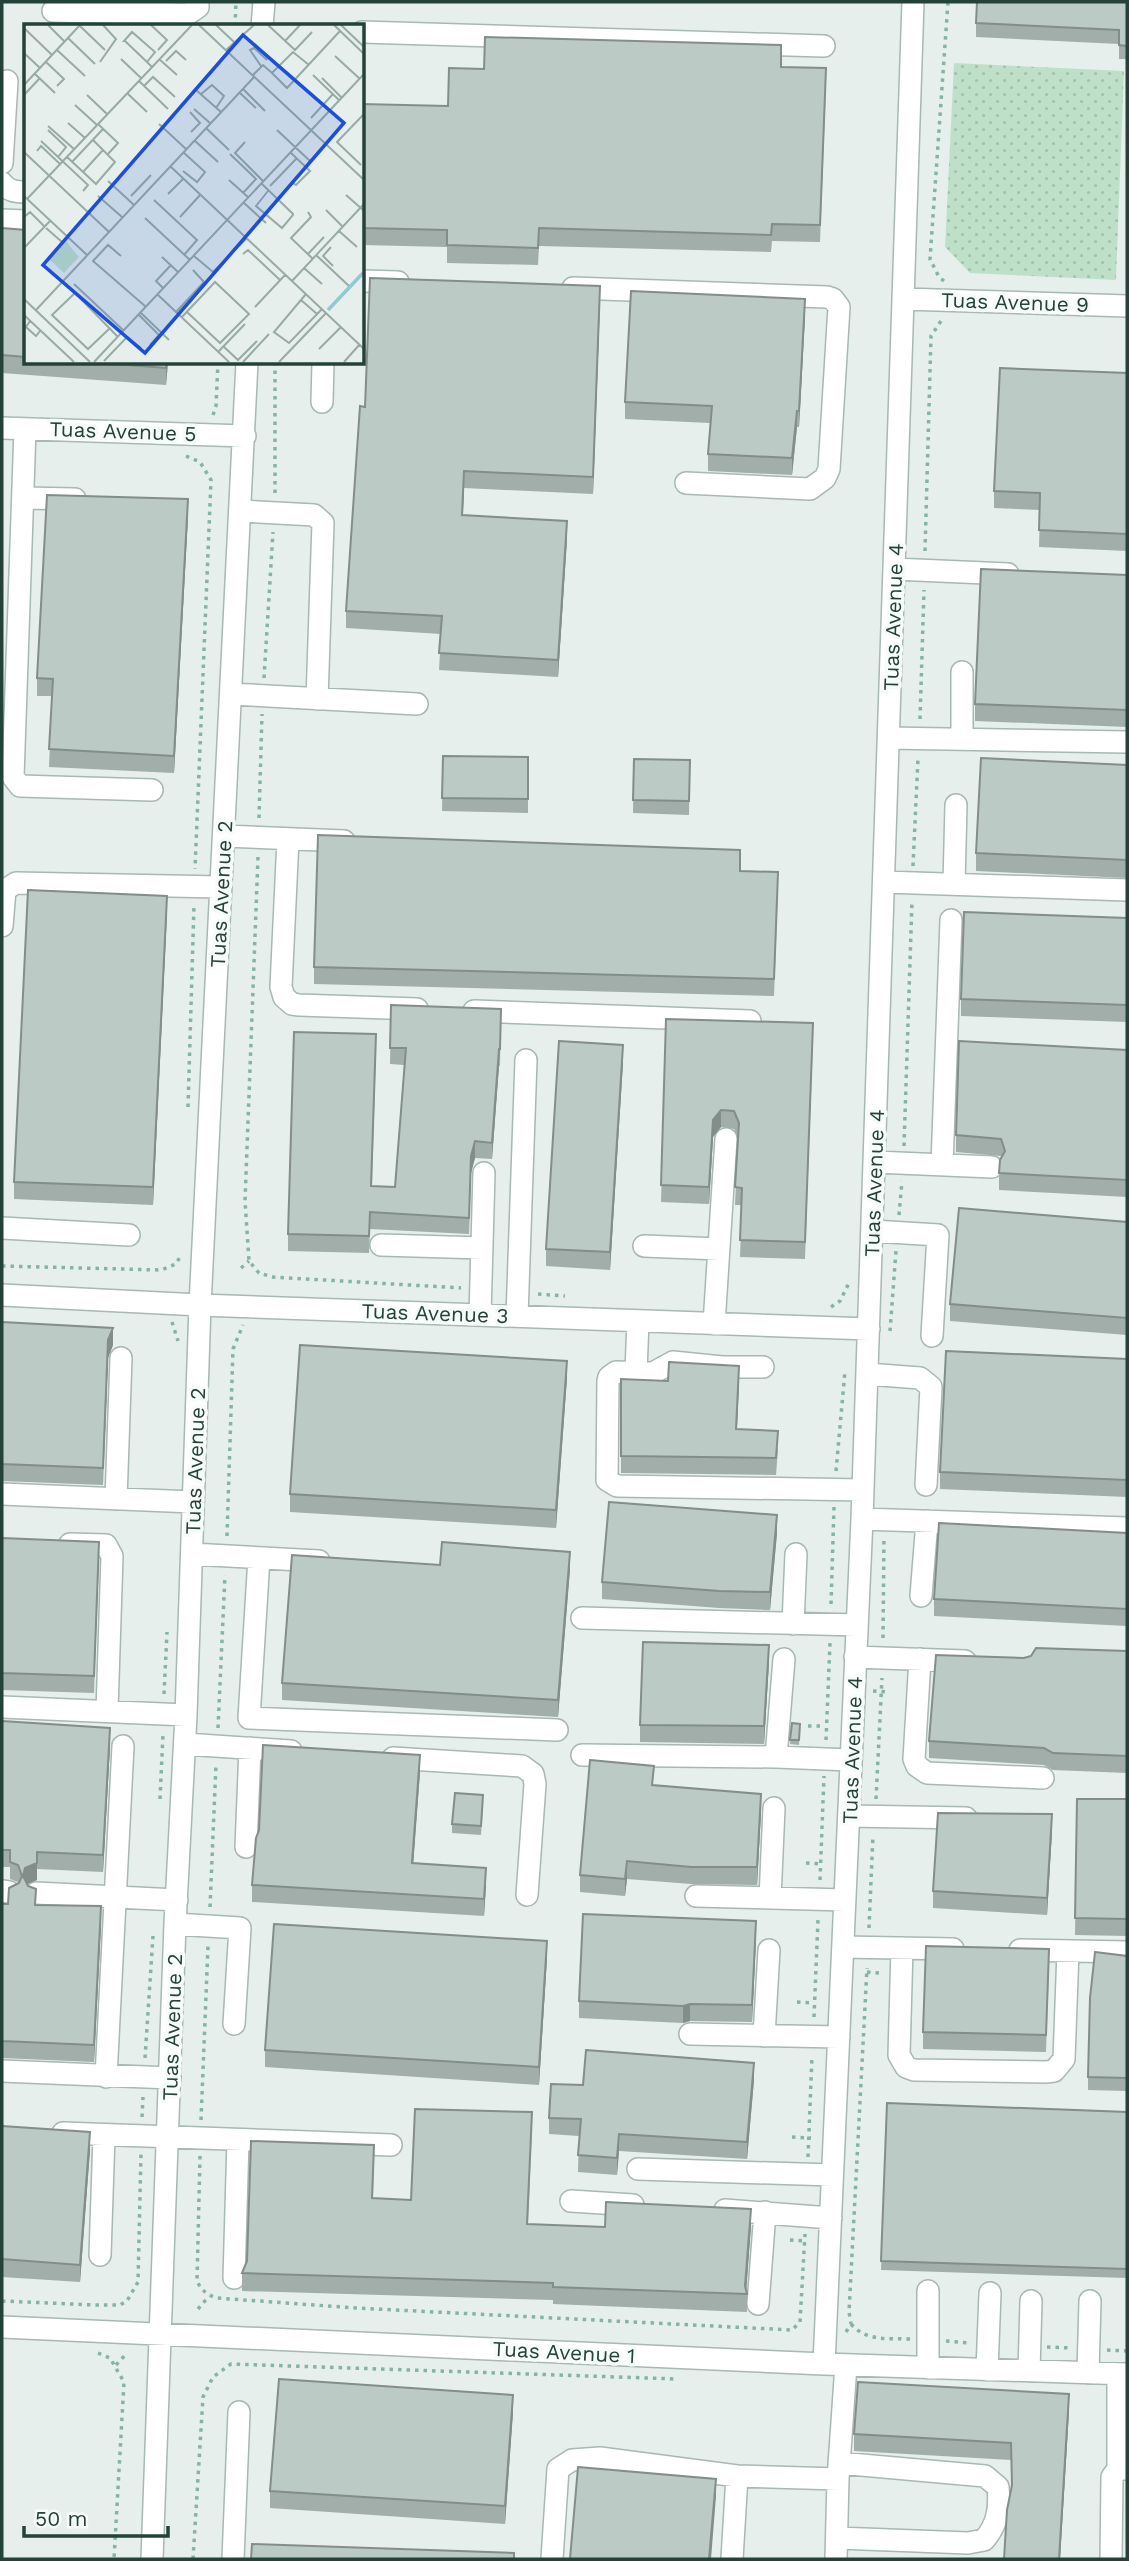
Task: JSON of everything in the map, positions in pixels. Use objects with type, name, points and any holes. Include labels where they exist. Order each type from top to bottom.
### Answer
[{"type":"street","points":[[53,11],[188,15],[198,8],[198,2]]},
{"type":"street","points":[[262,24],[264,2]]},
{"type":"street","name":"Tuas Avenue 4","points":[[824,2364],[873,1231],[913,2]]},
{"type":"street","points":[[364,32],[824,46]]},
{"type":"street","points":[[2,163],[7,81]]},
{"type":"street","points":[[2,183],[13,192],[24,192]]},
{"type":"street","points":[[2,220],[24,221]]},
{"type":"street","points":[[364,281],[417,283]]},
{"type":"street","points":[[554,287],[827,297],[837,303],[839,307],[830,469],[825,478],[810,489],[686,483]]},
{"type":"street","name":"Tuas Avenue 9","points":[[904,299],[1127,306]]},
{"type":"street","name":"Tuas Avenue 2","points":[[152,2559],[200,1305],[247,364]]},
{"type":"street","points":[[323,364],[323,402]]},
{"type":"street","name":"Tuas Avenue 5","points":[[2,428],[245,436]]},
{"type":"street","points":[[25,429],[13,777],[20,786],[152,790]]},
{"type":"street","points":[[23,498],[92,500]]},
{"type":"street","points":[[241,511],[314,515],[323,523],[317,699]]},
{"type":"street","points":[[894,569],[1033,575]]},
{"type":"street","points":[[962,672],[962,739]]},
{"type":"street","points":[[231,694],[417,704]]},
{"type":"street","points":[[889,738],[1127,742]]},
{"type":"street","points":[[954,884],[956,804]]},
{"type":"street","points":[[224,836],[369,842]]},
{"type":"street","points":[[288,839],[281,987],[284,998],[299,1005],[769,1022]]},
{"type":"street","points":[[885,882],[1127,890]]},
{"type":"street","points":[[2,926],[5,890],[16,883],[221,887]]},
{"type":"street","points":[[942,1165],[951,920]]},
{"type":"street","points":[[517,1316],[526,1060]]},
{"type":"street","points":[[714,1324],[726,1139]]},
{"type":"street","points":[[875,1162],[992,1167]]},
{"type":"street","points":[[480,1315],[484,1173]]},
{"type":"street","points":[[2,1228],[130,1235]]},
{"type":"street","points":[[873,1231],[938,1235],[932,1336]]},
{"type":"street","points":[[381,1245],[482,1248]]},
{"type":"street","points":[[644,1247],[719,1249]]},
{"type":"street","name":"Tuas Avenue 3","points":[[2,1295],[200,1305],[869,1329]]},
{"type":"street","points":[[636,1372],[638,1321]]},
{"type":"street","points":[[116,1499],[121,1358]]},
{"type":"street","points":[[763,1367],[722,1367],[673,1362],[655,1372],[616,1372],[609,1377],[606,1474],[611,1484],[863,1490]]},
{"type":"street","points":[[867,1374],[920,1378],[931,1387],[926,1485]]},
{"type":"street","points":[[2,1493],[193,1502]]},
{"type":"street","points":[[862,1518],[1127,1528]]},
{"type":"street","points":[[921,1597],[927,1521]]},
{"type":"street","points":[[54,1544],[106,1545],[112,1556],[107,1711]]},
{"type":"street","points":[[192,1554],[337,1562]]},
{"type":"street","points":[[793,1624],[796,1554]]},
{"type":"street","points":[[259,1558],[249,1718],[557,1730]]},
{"type":"street","points":[[582,1618],[857,1625]]},
{"type":"street","points":[[855,1657],[985,1661]]},
{"type":"street","points":[[776,1757],[784,1659]]},
{"type":"street","points":[[920,1659],[914,1759],[917,1766],[928,1773],[1044,1778]]},
{"type":"street","points":[[2,1707],[186,1715]]},
{"type":"street","points":[[185,1744],[304,1752]]},
{"type":"street","points":[[106,2077],[123,1746]]},
{"type":"street","points":[[246,1847],[250,1748]]},
{"type":"street","points":[[582,1755],[850,1760]]},
{"type":"street","points":[[373,1756],[522,1766],[530,1771],[535,1784],[527,1895]]},
{"type":"street","points":[[770,1898],[774,1808]]},
{"type":"street","points":[[849,1816],[980,1818]]},
{"type":"street","points":[[36,1893],[177,1900]]},
{"type":"street","points":[[696,1896],[845,1900]]},
{"type":"street","points":[[175,1924],[240,1928],[234,2024]]},
{"type":"street","points":[[843,1947],[971,1949]]},
{"type":"street","points":[[902,1948],[899,2055],[906,2067],[915,2070],[1054,2071],[1065,2059],[1068,1951]]},
{"type":"street","points":[[764,2036],[769,1950]]},
{"type":"street","points":[[999,1950],[1127,1952]]},
{"type":"street","points":[[690,2034],[839,2037]]},
{"type":"street","points":[[2,2071],[170,2078]]},
{"type":"street","points":[[49,2132],[391,2145]]},
{"type":"street","points":[[100,2255],[104,2134]]},
{"type":"street","points":[[234,2278],[238,2140]]},
{"type":"street","points":[[638,2169],[832,2175]]},
{"type":"street","points":[[571,2201],[654,2206]]},
{"type":"street","points":[[709,2209],[831,2218]]},
{"type":"street","points":[[758,2304],[765,2212]]},
{"type":"street","points":[[928,2291],[928,2368]]},
{"type":"street","points":[[987,2370],[990,2293]]},
{"type":"street","points":[[1029,2371],[1031,2301]]},
{"type":"street","points":[[1088,2373],[1090,2301]]},
{"type":"street","name":"Tuas Avenue 1","points":[[2,2327],[846,2365],[1122,2374]]},
{"type":"street","points":[[552,2559],[558,2469],[572,2460],[600,2458],[737,2476],[839,2471],[985,2476],[998,2487],[1000,2503],[994,2528],[984,2540],[836,2549],[839,2471],[846,2365]]},
{"type":"street","points":[[1111,2559],[1112,2477],[1123,2469],[1122,2374]]},
{"type":"street","points":[[233,2559],[239,2412]]},
{"type":"street","points":[[732,2559],[737,2476]]},
{"type":"path","points":[[235,24],[236,2]]},
{"type":"path","points":[[948,2],[930,259],[939,277],[953,287]]},
{"type":"path","points":[[890,1337],[903,1163],[931,336],[938,322]]},
{"type":"path","points":[[209,416],[214,415],[216,406],[218,364]]},
{"type":"path","points":[[175,455],[189,456],[200,462],[211,480],[194,887],[188,1109]]},
{"type":"path","points":[[206,472],[213,467]]},
{"type":"path","points":[[252,1051],[245,1201],[249,1261],[258,1273],[273,1277],[368,1280],[482,1290]]},
{"type":"path","points":[[2,1266],[161,1270],[176,1264],[183,1249]]},
{"type":"path","points":[[241,1268],[249,1261]]},
{"type":"path","points":[[176,1264],[181,1268]]},
{"type":"path","points":[[819,1307],[832,1307],[841,1301],[852,1275]]},
{"type":"path","points":[[517,1293],[570,1297]]},
{"type":"path","points":[[248,1320],[241,1328],[233,1349],[200,2138],[197,2281],[209,2296],[356,2308]]},
{"type":"path","points":[[176,1330],[178,1344]]},
{"type":"path","points":[[797,2327],[804,2333],[826,2334],[845,2332],[851,2324],[849,2312],[883,1658],[884,1519]]},
{"type":"path","points":[[159,1806],[167,1620]]},
{"type":"path","points":[[808,1726],[852,1727]]},
{"type":"path","points":[[2,2301],[120,2305],[127,2301],[138,2282],[141,2136],[155,1899]]},
{"type":"path","points":[[198,2309],[209,2296]]},
{"type":"path","points":[[127,2301],[130,2306]]},
{"type":"path","points":[[94,2351],[110,2358],[124,2382],[114,2559]]},
{"type":"path","points":[[116,2365],[129,2351]]},
{"type":"path","points":[[193,2559],[203,2397],[213,2377],[231,2364],[677,2379]]},
{"type":"green space","points":[[954,63],[1124,71],[1116,280],[970,273],[945,247]]},
{"type":"building","points":[[977,2],[1127,2],[1127,46],[1119,45],[1119,30],[976,23]]},
{"type":"building","points":[[485,37],[781,45],[781,67],[826,68],[820,225],[772,224],[771,235],[539,228],[538,248],[447,245],[447,230],[364,228],[364,104],[448,106],[449,68],[484,69]]},
{"type":"building","points":[[2,228],[24,230],[24,357],[2,355]]},
{"type":"building","points":[[370,278],[600,286],[593,477],[464,471],[462,515],[567,521],[558,660],[439,653],[442,616],[346,611],[360,406],[365,407]]},
{"type":"building","points":[[631,291],[805,299],[799,411],[792,458],[708,454],[712,406],[625,402]]},
{"type":"building","points":[[115,364],[166,364],[166,368]]},
{"type":"building","points":[[1000,368],[1127,373],[1127,534],[1039,530],[1040,493],[994,491]]},
{"type":"building","points":[[47,495],[188,499],[174,756],[49,749],[53,679],[37,678]]},
{"type":"building","points":[[981,569],[1127,575],[1127,710],[975,704]]},
{"type":"building","points":[[443,756],[528,757],[528,799],[442,798]]},
{"type":"building","points":[[981,758],[1127,765],[1127,860],[976,853]]},
{"type":"building","points":[[634,759],[690,760],[689,801],[633,800]]},
{"type":"building","points":[[318,835],[740,850],[740,871],[778,872],[774,979],[314,967]]},
{"type":"building","points":[[28,890],[167,896],[153,1187],[14,1182]]},
{"type":"building","points":[[964,912],[1127,918],[1127,1005],[961,999]]},
{"type":"building","points":[[391,1005],[501,1009],[492,1143],[475,1141],[471,1156],[469,1218],[370,1212],[369,1236],[288,1234],[294,1032],[376,1034],[371,1186],[395,1187],[406,1048],[390,1048]]},
{"type":"building","points":[[666,1019],[813,1023],[805,1242],[740,1240],[742,1188],[735,1187],[739,1123],[734,1111],[721,1110],[713,1120],[709,1187],[661,1185]]},
{"type":"building","points":[[559,1041],[623,1045],[610,1252],[546,1249]]},
{"type":"building","points":[[959,1041],[1127,1050],[1127,1180],[999,1173],[1000,1160],[1005,1151],[1001,1139],[956,1135]]},
{"type":"building","points":[[959,1208],[1127,1222],[1127,1318],[950,1304]]},
{"type":"building","points":[[2,1322],[113,1328],[108,1340],[103,1468],[2,1464]]},
{"type":"building","points":[[300,1345],[567,1361],[556,1510],[290,1494]]},
{"type":"building","points":[[946,1351],[1127,1359],[1127,1480],[940,1472]]},
{"type":"building","points":[[669,1362],[739,1366],[736,1429],[778,1431],[776,1458],[621,1456],[621,1379],[668,1381]]},
{"type":"building","points":[[609,1502],[777,1515],[770,1592],[602,1582]]},
{"type":"building","points":[[939,1523],[1127,1533],[1127,1609],[934,1599]]},
{"type":"building","points":[[2,1538],[99,1542],[94,1676],[2,1673]]},
{"type":"building","points":[[442,1542],[570,1552],[558,1700],[282,1683],[292,1555],[440,1565]]},
{"type":"building","points":[[643,1642],[769,1645],[764,1726],[640,1725]]},
{"type":"building","points":[[1036,1648],[1127,1651],[1127,1756],[1053,1753],[1044,1748],[929,1741],[936,1655],[1024,1658],[1031,1656]]},
{"type":"building","points":[[2,1721],[110,1728],[103,1855],[37,1852],[37,1863],[25,1868],[23,1876],[28,1886],[36,1889],[35,1905],[101,1906],[94,2045],[2,2041],[2,1904],[8,1904],[9,1888],[19,1883],[22,1876],[18,1865],[10,1862],[10,1850],[2,1850]]},
{"type":"building","points":[[792,1723],[800,1724],[799,1740],[790,1740]]},
{"type":"building","points":[[263,1745],[420,1755],[412,1863],[486,1868],[484,1899],[252,1885],[259,1830]]},
{"type":"building","points":[[590,1760],[654,1766],[652,1785],[761,1794],[757,1867],[691,1867],[627,1861],[625,1879],[580,1875]]},
{"type":"building","points":[[455,1793],[483,1795],[481,1826],[452,1824]]},
{"type":"building","points":[[1077,1799],[1127,1799],[1127,1919],[1075,1918]]},
{"type":"building","points":[[938,1813],[1052,1814],[1047,1898],[933,1891]]},
{"type":"building","points":[[583,1914],[756,1921],[752,2005],[683,2006],[579,2001]]},
{"type":"building","points":[[274,1924],[547,1941],[539,2067],[265,2050]]},
{"type":"building","points":[[926,1946],[1049,1949],[1046,2035],[923,2032]]},
{"type":"building","points":[[1095,1952],[1127,1956],[1127,2078],[1088,2077],[1090,1998]]},
{"type":"building","points":[[586,2050],[754,2063],[747,2142],[619,2134],[617,2158],[578,2155],[581,2119],[549,2118],[551,2084],[583,2085]]},
{"type":"building","points":[[887,2103],[1127,2112],[1127,2269],[881,2261]]},
{"type":"building","points":[[415,2109],[532,2112],[527,2224],[605,2227],[606,2202],[751,2209],[745,2286],[747,2294],[553,2287],[553,2283],[242,2273],[247,2261],[251,2141],[374,2145],[372,2198],[411,2200]]},
{"type":"building","points":[[2,2126],[90,2132],[80,2265],[2,2259]]},
{"type":"building","points":[[279,2379],[513,2395],[505,2506],[270,2491]]},
{"type":"building","points":[[858,2382],[1069,2394],[1059,2559],[1004,2559],[1007,2510],[1012,2485],[1011,2443],[854,2434]]},
{"type":"building","points":[[578,2467],[716,2479],[709,2559],[570,2559]]},
{"type":"building","points":[[252,2544],[514,2553],[514,2559],[251,2559]]}]
